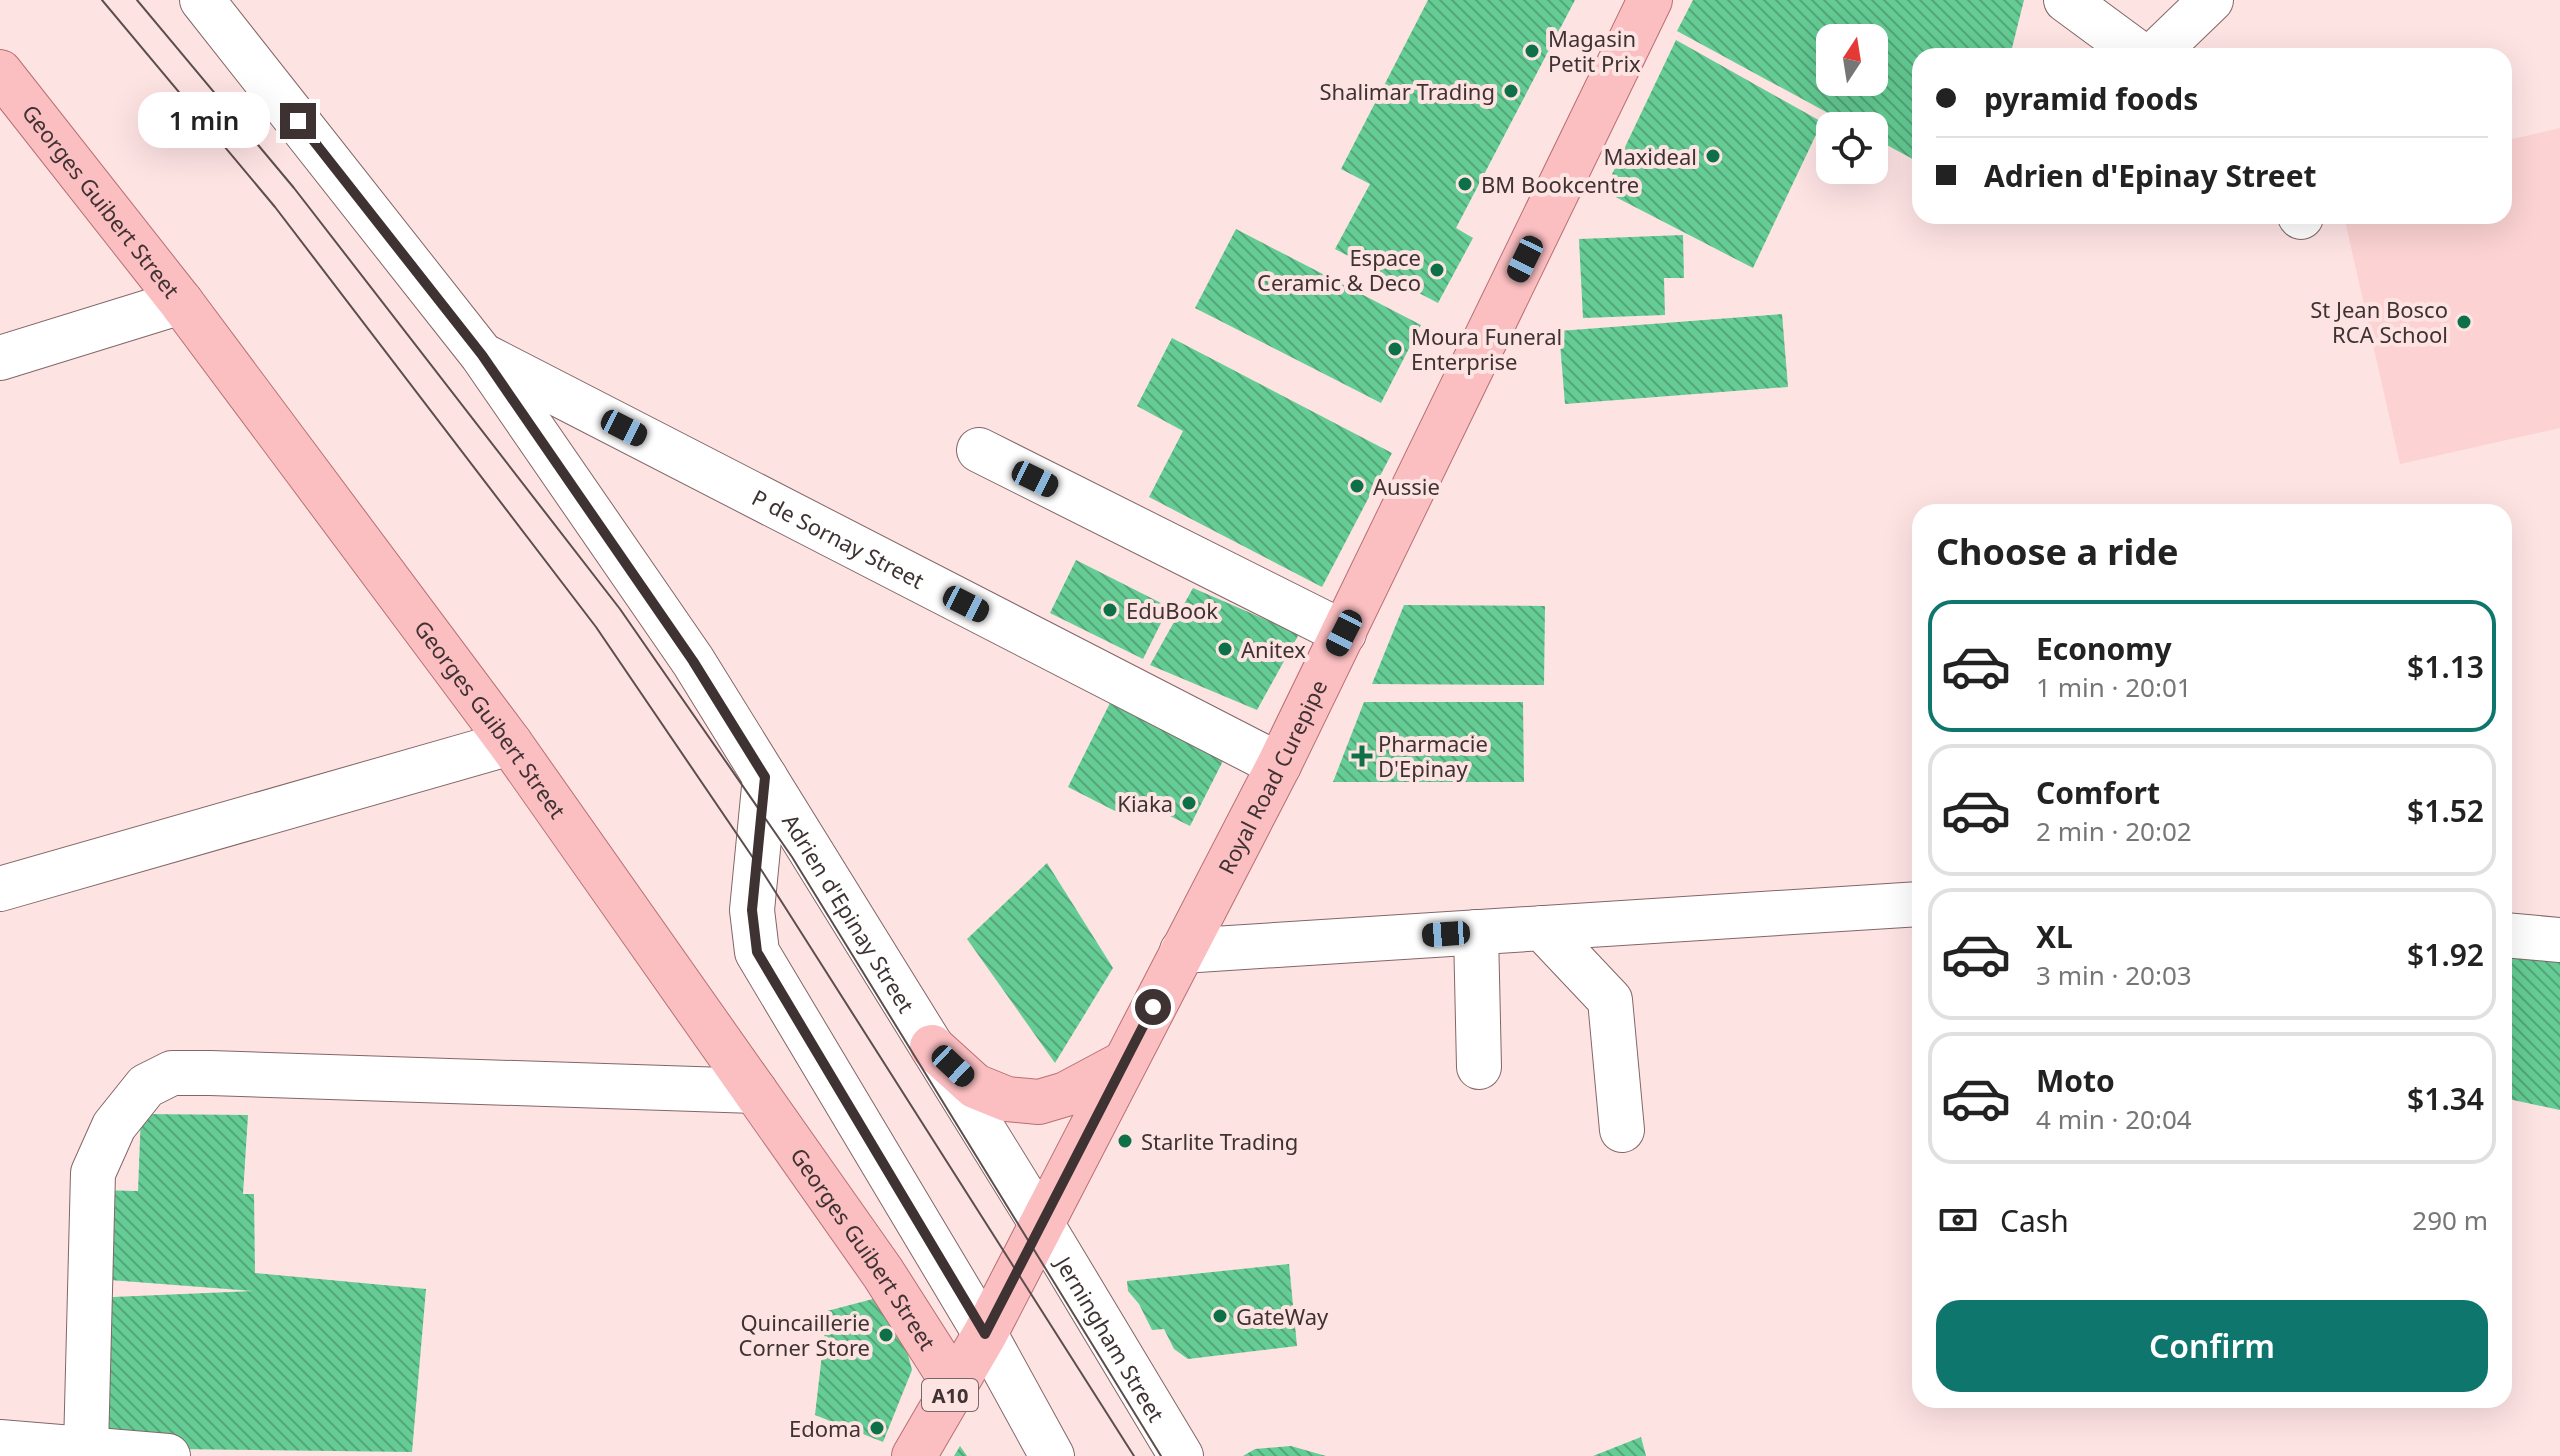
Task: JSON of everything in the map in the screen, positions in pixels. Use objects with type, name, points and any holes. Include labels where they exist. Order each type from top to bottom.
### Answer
[{"type":"main road","name":"Royal Road Curepipe","points":[[914,1456],[985,1334],[1279,765],[1650,0]]},
{"type":"main road","name":"Georges Guibert Street","points":[[0,72],[181,302],[510,743],[883,1273],[955,1386]]},
{"type":"main road","points":[[932,1047],[975,1086],[1007,1099],[1039,1102],[1066,1094],[1124,1063]]},
{"type":"street","points":[[2066,0],[2131,48]]},
{"type":"street","points":[[2161,48],[2211,0]]},
{"type":"street","name":"Adrien d'Epinay Street","points":[[213,14],[482,355],[693,661],[1041,1223]]},
{"type":"street","points":[[0,358],[181,302]]},
{"type":"street","name":"P de Sornay Street","points":[[482,355],[1279,765]]},
{"type":"street","points":[[979,450],[1344,633]]},
{"type":"street","points":[[0,889],[510,743]]},
{"type":"street","points":[[765,777],[752,910],[757,952],[985,1334],[1052,1456]]},
{"type":"street","points":[[1182,951],[1912,905]]},
{"type":"street","points":[[1542,928],[1610,1000],[1622,1130]]},
{"type":"street","points":[[1476,932],[1479,1067]]},
{"type":"street","points":[[2512,936],[2560,940]]},
{"type":"street","points":[[86,1448],[93,1173],[114,1126],[146,1086],[172,1073],[197,1073],[755,1091]]},
{"type":"street","name":"Jerningham Street","points":[[1041,1223],[1181,1456]]},
{"type":"street","points":[[0,1442],[168,1456]]},
{"type":"shaded area","name":"St Jean Bosco RCA School","points":[[2560,128],[2560,428],[2400,464],[2346,224],[2512,224],[2512,139]]},
{"type":"building","points":[[1428,0],[1575,0],[1456,228],[1473,238],[1438,303],[1335,249],[1370,184],[1341,169]]},
{"type":"building","points":[[1693,0],[2024,0],[2012,48],[1912,48],[1912,159],[1888,146],[1888,112],[1826,112],[1677,31]]},
{"type":"building","name":"Maxideal","points":[[1676,40],[1816,119],[1816,135],[1753,268],[1604,191]]},
{"type":"building","points":[[1236,229],[1421,325],[1381,403],[1195,308]]},
{"type":"building","points":[[1683,235],[1684,278],[1664,278],[1665,315],[1583,318],[1579,239]]},
{"type":"building","points":[[1782,314],[1788,387],[1565,404],[1559,331]]},
{"type":"building","points":[[1172,338],[1392,453],[1322,587],[1149,497],[1183,431],[1137,406]]},
{"type":"building","name":"EduBook","points":[[1076,560],[1169,607],[1143,659],[1050,613]]},
{"type":"building","name":"Anitex","points":[[1193,588],[1299,634],[1257,710],[1150,665]]},
{"type":"building","points":[[1404,605],[1545,606],[1544,685],[1372,684]]},
{"type":"building","points":[[1112,699],[1225,757],[1190,826],[1126,794],[1117,812],[1068,787]]},
{"type":"building","points":[[1364,702],[1523,702],[1524,782],[1333,782]]},
{"type":"building","points":[[1047,863],[1113,968],[1055,1063],[967,939]]},
{"type":"building","points":[[2512,952],[2560,958],[2560,1110],[2512,1100]]},
{"type":"building","points":[[141,1114],[248,1115],[243,1194],[254,1194],[255,1273],[426,1289],[412,1452],[86,1448],[90,1298],[253,1291],[110,1280],[93,1190],[138,1191]]},
{"type":"building","name":"GateWay","points":[[1289,1264],[1297,1346],[1188,1359],[1174,1349],[1164,1329],[1152,1330],[1139,1304],[1128,1291],[1127,1281]]},
{"type":"building","points":[[892,1294],[912,1370],[883,1442],[815,1415],[827,1311]]},
{"type":"building","points":[[1641,1437],[1646,1456],[1593,1456]]},
{"type":"building","points":[[960,1446],[967,1456],[954,1456]]},
{"type":"building","points":[[1291,1446],[1326,1456],[1243,1456],[1255,1449]]},
{"type":"tram line","points":[[102,0],[275,207],[596,627],[762,871],[1134,1456]]},
{"type":"tram line","points":[[137,0],[294,188],[620,609],[792,857],[1161,1456]]},
{"type":"place","name":"Magasin Petit Prix","points":[[1532,51]]},
{"type":"place","name":"Shalimar Trading","points":[[1511,91]]},
{"type":"place","name":"Maxideal","points":[[1713,156]]},
{"type":"place","name":"BM Bookcentre","points":[[1465,184]]},
{"type":"place","name":"Espace Ceramic & Deco","points":[[1437,270]]},
{"type":"place","name":"St Jean Bosco RCA School","points":[[2464,322]]},
{"type":"place","name":"Moura Funeral Enterprise","points":[[1395,349]]},
{"type":"place","name":"Aussie","points":[[1357,486]]},
{"type":"place","name":"EduBook","points":[[1110,610]]},
{"type":"place","name":"Anitex","points":[[1225,649]]},
{"type":"place","name":"Pharmacie D'Epinay","points":[[1362,756]]},
{"type":"place","name":"Kiaka","points":[[1189,803]]},
{"type":"place","name":"Starlite Trading","points":[[1125,1141]]},
{"type":"place","name":"GateWay","points":[[1220,1316]]},
{"type":"place","name":"Quincaillerie Corner Store","points":[[886,1335]]},
{"type":"place","name":"Edoma","points":[[877,1428]]},
{"type":"route","points":[[298,121],[482,355],[693,661],[765,777],[752,910],[757,952],[985,1334],[1153,1007]]}]
